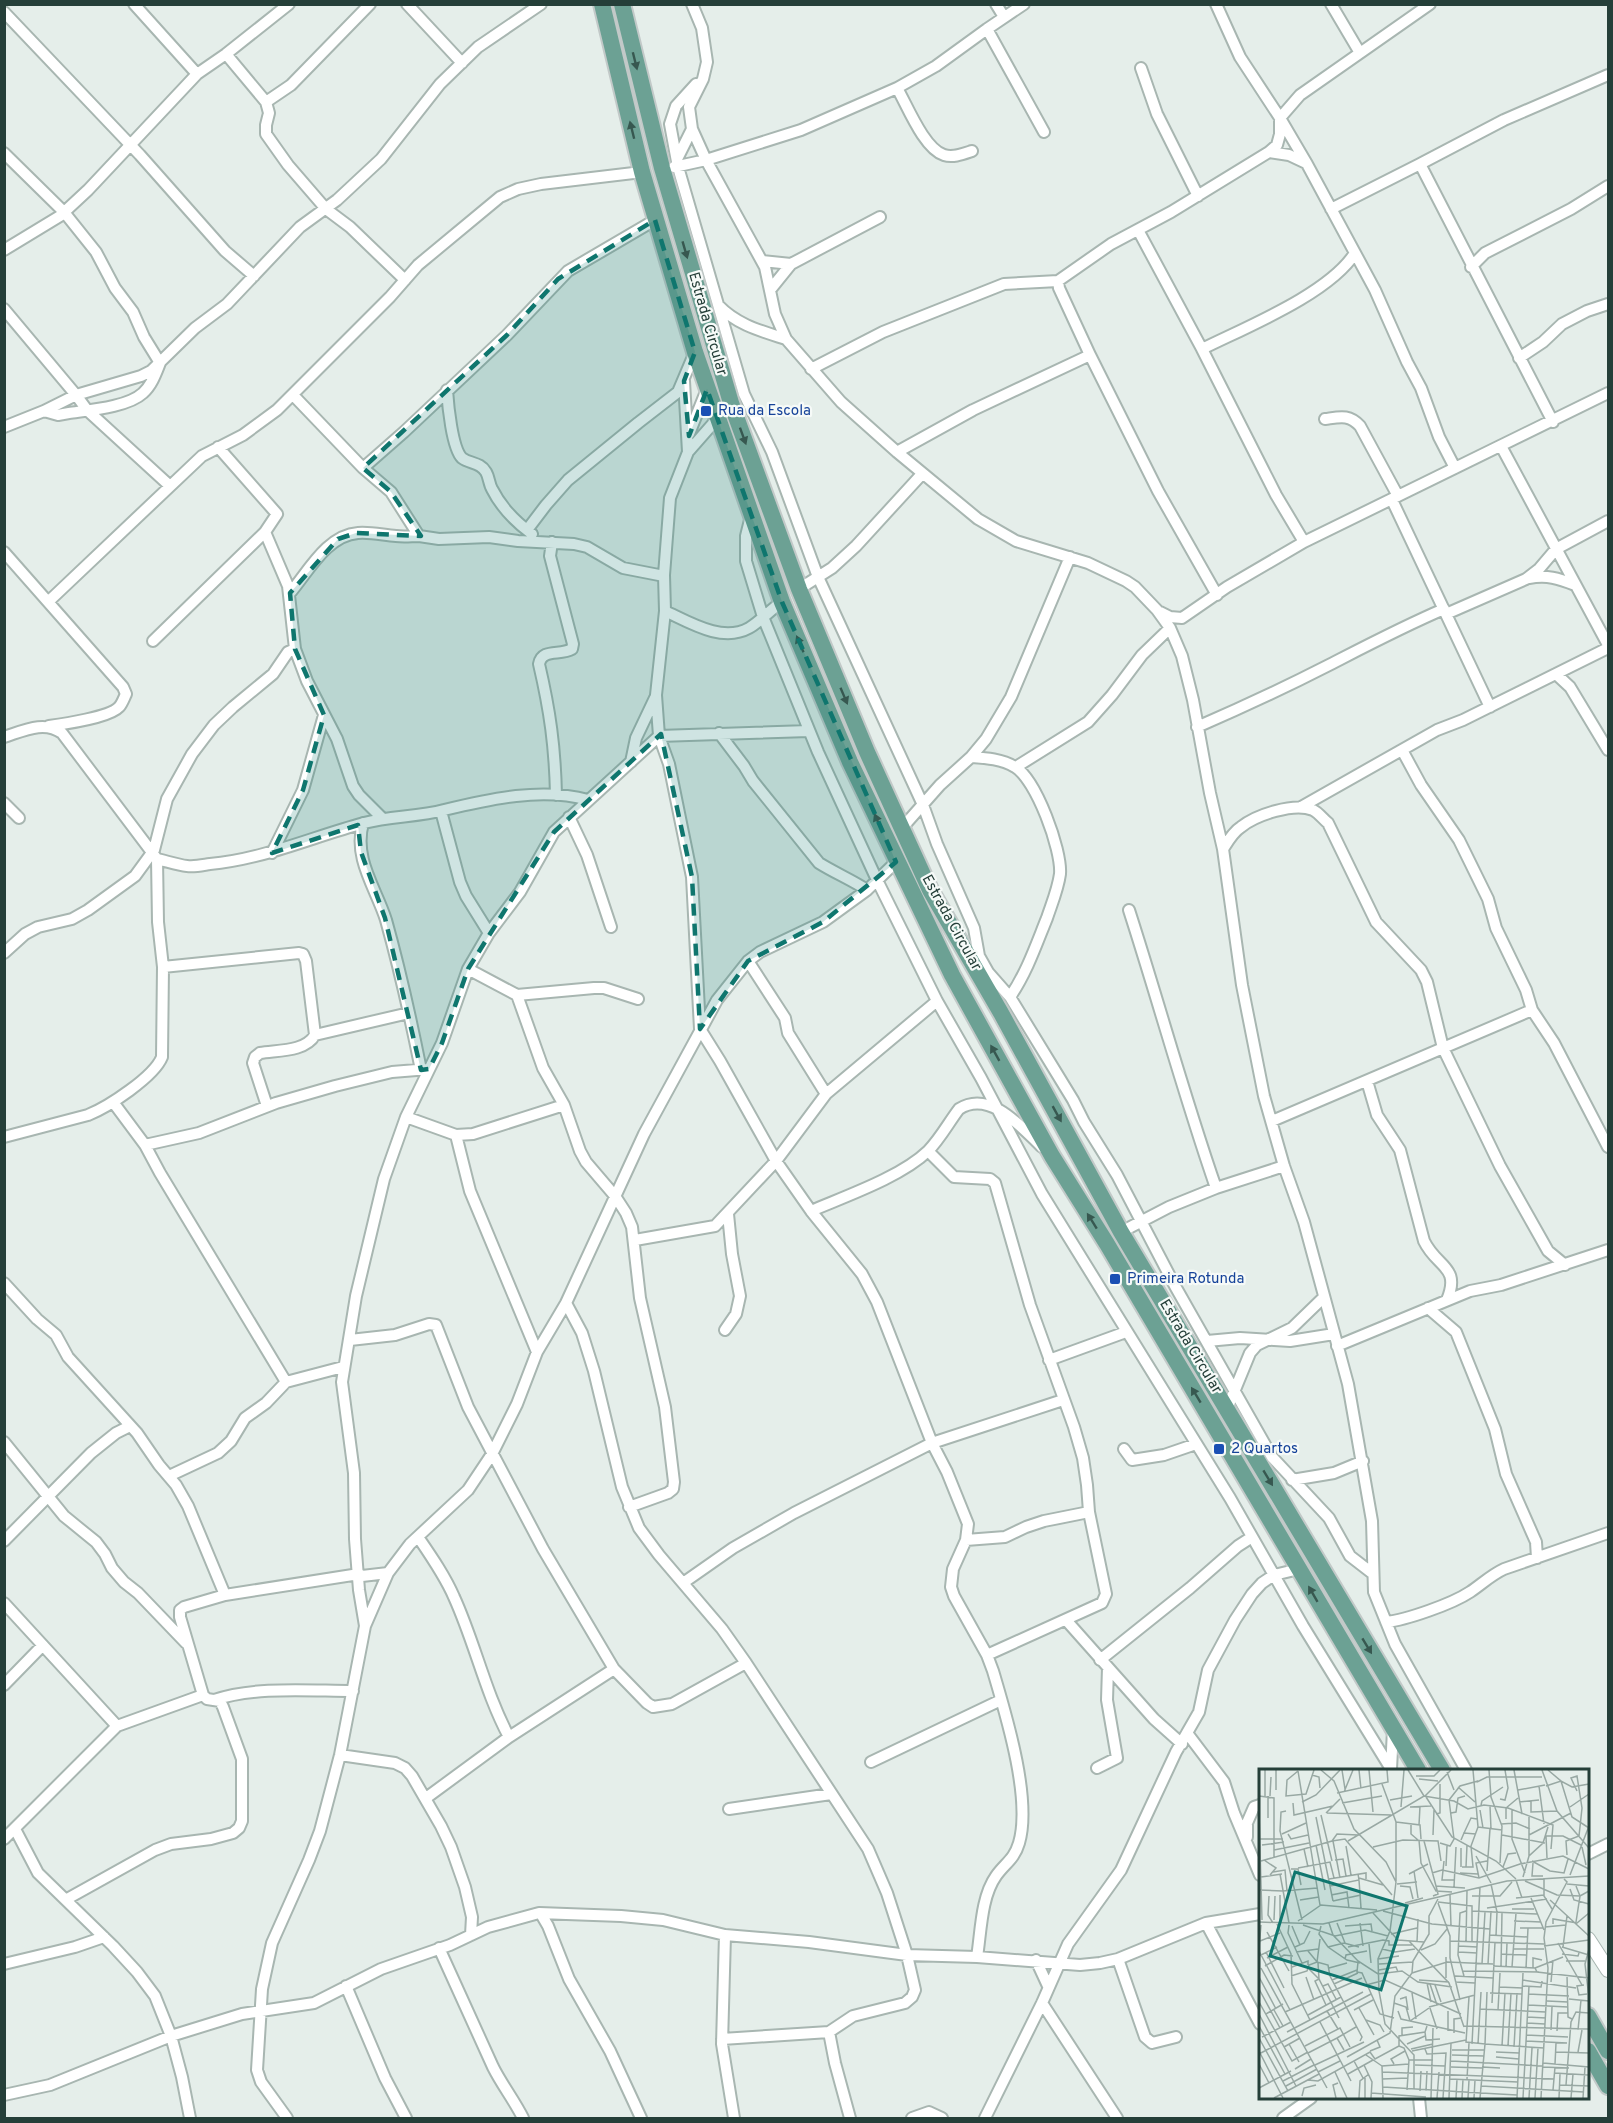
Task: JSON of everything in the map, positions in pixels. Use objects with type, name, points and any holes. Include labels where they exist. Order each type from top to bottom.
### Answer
[{"type":"main road","name":"Estrada Circular","points":[[602,4],[642,172],[694,352],[782,602],[850,762],[896,862],[952,975],[1052,1156],[1107,1244],[1417,1769]]},
{"type":"main road","name":"Estrada Circular","points":[[622,4],[672,165],[731,403],[799,590],[867,752],[930,890],[1001,1013],[1121,1232],[1441,1769]]},
{"type":"main road","points":[[1589,2019],[1608,2051]]},
{"type":"main road","points":[[1589,2054],[1608,2086]]},
{"type":"street","points":[[134,4],[197,74]]},
{"type":"street","points":[[266,102],[291,85],[370,4]]},
{"type":"street","points":[[4,427],[76,395],[141,376],[160,363],[195,328],[227,304],[300,227],[326,209],[381,159],[440,84],[478,47],[541,4]]},
{"type":"street","points":[[692,4],[702,28],[707,62],[703,79],[689,107],[692,129],[706,160],[762,261],[775,314],[786,339],[841,402],[922,474],[978,519],[1016,541],[1070,557],[1126,581],[1157,610],[1170,628],[1182,656],[1193,700],[1223,849],[1242,985],[1255,1054],[1284,1166],[1304,1222],[1348,1384],[1372,1521],[1374,1592],[1395,1644],[1465,1769]]},
{"type":"street","points":[[996,4],[1004,17]]},
{"type":"street","points":[[672,165],[706,160],[801,130],[897,88],[936,66],[1024,4]]},
{"type":"street","points":[[1216,4],[1240,57],[1307,164],[1375,290],[1455,468]]},
{"type":"street","points":[[1331,4],[1360,53]]},
{"type":"street","points":[[811,369],[884,332],[1004,284],[1058,281],[1111,244],[1198,196],[1269,152],[1277,145],[1280,118],[1300,94],[1430,4]]},
{"type":"street","points":[[4,250],[64,212],[88,190],[197,74],[288,5]]},
{"type":"street","points":[[413,6],[462,63]]},
{"type":"street","points":[[4,12],[130,144],[225,251],[254,276]]},
{"type":"street","points":[[987,28],[1044,132]]},
{"type":"street","points":[[226,54],[266,102],[269,113],[266,134],[288,165],[326,209],[350,227],[405,280]]},
{"type":"street","points":[[1141,68],[1157,114],[1198,196]]},
{"type":"street","points":[[1331,209],[1504,120],[1608,75]]},
{"type":"street","points":[[703,79],[687,92],[676,106],[670,124],[672,165],[744,394],[772,452],[818,577],[878,712],[923,805],[937,844],[974,928],[979,956],[988,972],[1010,996],[1117,1175],[1175,1286],[1272,1457],[1329,1518],[1350,1556],[1372,1573]]},
{"type":"street","points":[[897,88],[926,140],[934,149],[942,154],[953,156],[972,152]]},
{"type":"street","points":[[672,165],[692,129]]},
{"type":"street","points":[[1269,152],[1289,155],[1307,164]]},
{"type":"street","points":[[4,153],[64,212],[96,252],[115,288],[133,312],[144,337],[160,363]]},
{"type":"street","points":[[1420,164],[1471,267],[1553,422]]},
{"type":"street","points":[[49,601],[202,456],[243,435],[293,395],[418,265],[500,197],[518,189],[541,184],[642,172]]},
{"type":"street","points":[[1471,267],[1485,253],[1571,209],[1608,186]]},
{"type":"street","points":[[770,290],[791,264],[880,217]]},
{"type":"street","points":[[363,468],[507,335],[563,275],[655,220]]},
{"type":"street","points":[[1138,230],[1247,439],[1304,542]]},
{"type":"street","points":[[1202,349],[1316,290],[1344,266],[1355,253]]},
{"type":"street","points":[[762,261],[791,264]]},
{"type":"street","points":[[1058,281],[1059,288],[1090,355],[1158,491],[1216,594]]},
{"type":"street","points":[[716,303],[740,323],[786,339]]},
{"type":"street","points":[[1519,358],[1543,342],[1562,324],[1587,311],[1608,304]]},
{"type":"street","points":[[4,309],[87,410],[170,486]]},
{"type":"street","points":[[527,530],[568,480],[678,392],[694,352]]},
{"type":"street","points":[[897,452],[973,410],[1090,355]]},
{"type":"street","points":[[44,411],[58,415],[135,399],[145,392],[160,363]]},
{"type":"street","points":[[684,381],[689,435],[688,452],[670,498],[664,576],[665,611],[656,695],[659,736],[669,764],[692,877],[700,1029],[776,1161],[811,1211],[868,1284],[932,1443],[948,1472],[968,1524],[966,1540],[953,1569],[951,1587],[987,1655],[1001,1700],[1024,1810],[1020,1841],[1013,1858],[995,1877],[986,1900],[977,1957]]},
{"type":"street","points":[[689,435],[707,389]]},
{"type":"street","points":[[447,390],[450,421],[458,452],[465,459],[483,468],[487,473],[491,488],[502,505],[527,530],[543,542],[550,556],[573,644],[572,649],[567,652],[544,654],[539,664],[550,710],[555,753],[556,795]]},
{"type":"street","points":[[1157,610],[1170,618],[1182,618],[1216,594],[1304,542],[1553,422],[1608,393]]},
{"type":"street","points":[[293,395],[397,500],[419,536]]},
{"type":"street","points":[[1325,419],[1347,416],[1354,419],[1359,426],[1395,498],[1490,707]]},
{"type":"street","points":[[688,452],[717,419]]},
{"type":"street","points":[[1223,849],[1239,828],[1257,817],[1301,807],[1437,730],[1490,707],[1608,646],[1501,446]]},
{"type":"street","points":[[153,641],[264,532],[276,517],[275,510],[218,447]]},
{"type":"street","points":[[799,590],[832,568],[856,546],[922,474]]},
{"type":"street","points":[[751,516],[746,536],[746,561],[763,617],[802,716],[877,880],[937,1001],[1042,1194],[1230,1498],[1390,1769]]},
{"type":"street","points":[[1526,579],[1556,549],[1608,521]]},
{"type":"street","points":[[264,532],[290,593],[295,649],[307,681],[338,739],[353,786],[383,819]]},
{"type":"street","points":[[290,593],[321,554],[338,539],[356,533],[374,532],[439,539],[489,537],[574,544],[587,547],[622,568],[664,576]]},
{"type":"street","points":[[4,552],[123,687],[126,694],[119,708],[112,711],[85,720],[29,728],[4,737]]},
{"type":"street","points":[[902,828],[986,739],[1011,697],[1070,557]]},
{"type":"street","points":[[1197,727],[1326,667],[1385,635],[1526,579],[1542,576],[1556,577],[1575,585]]},
{"type":"street","points":[[665,611],[702,628],[721,633],[737,632],[749,628],[782,602]]},
{"type":"street","points":[[1016,767],[1088,722],[1142,656],[1170,628]]},
{"type":"street","points":[[4,1137],[88,1116],[113,1102],[159,1064],[162,1057],[163,967],[154,856],[167,799],[192,754],[214,725],[232,707],[273,674],[288,652],[295,649]]},
{"type":"street","points":[[1556,674],[1570,687],[1608,750]]},
{"type":"street","points":[[630,762],[636,738],[656,695]]},
{"type":"street","points":[[272,853],[303,790],[324,715]]},
{"type":"street","points":[[792,730],[802,716]]},
{"type":"street","points":[[49,726],[62,733],[154,856],[188,866],[227,862],[272,853],[363,823],[441,811],[489,799],[570,795],[588,800]]},
{"type":"street","points":[[365,1626],[359,1590],[355,1539],[355,1482],[342,1382],[343,1366],[350,1340],[356,1296],[384,1179],[425,1070],[442,1043],[468,969],[489,933],[520,892],[554,832],[659,736],[809,731]]},
{"type":"street","points":[[719,734],[753,781],[819,863],[867,890]]},
{"type":"street","points":[[986,739],[991,758]]},
{"type":"street","points":[[1402,750],[1434,805],[1459,840],[1488,900],[1496,928],[1526,990],[1532,1010],[1554,1043],[1608,1147]]},
{"type":"street","points":[[971,757],[991,758],[1016,767],[1026,777],[1044,811],[1060,854],[1058,888],[1032,956],[1020,982],[1010,996]]},
{"type":"street","points":[[4,803],[19,818]]},
{"type":"street","points":[[1301,807],[1315,811],[1328,823],[1376,922],[1421,970],[1429,990],[1443,1048],[1500,1166],[1548,1251],[1565,1265]]},
{"type":"street","points":[[441,811],[460,882],[489,933]]},
{"type":"street","points":[[569,817],[586,855],[610,927]]},
{"type":"street","points":[[363,823],[359,836],[366,873],[385,918],[425,1070]]},
{"type":"street","points":[[1218,828],[1239,828]]},
{"type":"street","points":[[4,953],[25,934],[38,927],[72,919],[80,914],[135,876],[154,856]]},
{"type":"street","points":[[286,2118],[261,2082],[257,2070],[262,1989],[273,1943],[316,1841],[331,1795],[365,1626],[388,1573],[410,1544],[468,1490],[492,1454],[517,1404],[537,1352],[566,1303],[644,1134],[717,1000],[747,961],[760,952],[823,922],[867,890],[896,862]]},
{"type":"street","points":[[135,876],[157,879]]},
{"type":"street","points":[[1129,910],[1170,1036],[1194,1125],[1216,1188]]},
{"type":"street","points":[[163,967],[303,954],[306,961],[315,1035],[311,1042],[302,1047],[260,1053],[255,1057],[253,1063],[267,1106]]},
{"type":"street","points":[[747,961],[785,1018],[788,1033],[826,1094]]},
{"type":"street","points":[[468,969],[517,995],[604,988],[638,999]]},
{"type":"street","points":[[517,995],[543,1068],[564,1105],[580,1151],[586,1162],[627,1213],[635,1240],[640,1298],[665,1407],[674,1482],[673,1489],[668,1493],[629,1507]]},
{"type":"street","points":[[635,1240],[715,1226],[776,1161],[826,1094],[937,1001]]},
{"type":"street","points":[[1272,1122],[1532,1010]]},
{"type":"street","points":[[315,1035],[409,1013]]},
{"type":"street","points":[[145,1145],[199,1133],[267,1106],[346,1083],[392,1072],[425,1070]]},
{"type":"street","points":[[1367,1081],[1377,1115],[1400,1150],[1424,1240],[1436,1259],[1448,1270],[1453,1280],[1447,1300]]},
{"type":"street","points":[[113,1102],[145,1145],[286,1382]]},
{"type":"street","points":[[811,1211],[890,1176],[928,1151],[959,1109],[966,1104],[975,1102],[995,1107],[1052,1156]]},
{"type":"street","points":[[406,1118],[456,1135],[487,1130],[564,1105]]},
{"type":"street","points":[[456,1135],[470,1191],[537,1352]]},
{"type":"street","points":[[928,1151],[954,1177],[990,1179],[995,1183],[1030,1305],[1083,1458],[1089,1512],[1106,1594],[1102,1603],[987,1655]]},
{"type":"street","points":[[1121,1232],[1169,1207],[1216,1188],[1284,1166]]},
{"type":"street","points":[[725,1330],[736,1314],[740,1296],[732,1254],[728,1214]]},
{"type":"street","points":[[1337,1346],[1470,1291],[1501,1285],[1608,1250]]},
{"type":"street","points":[[1541,1272],[1548,1251]]},
{"type":"street","points":[[4,1283],[37,1319],[56,1335],[68,1357],[130,1426],[170,1476],[188,1506],[225,1595]]},
{"type":"street","points":[[1227,1409],[1250,1353],[1257,1345],[1292,1328],[1323,1298]]},
{"type":"street","points":[[566,1303],[582,1333],[594,1371],[622,1487],[639,1528],[722,1629],[868,1849],[887,1893],[907,1955],[915,1989],[912,1997],[905,2003],[853,2016],[830,2032],[722,2039]]},
{"type":"street","points":[[1428,1308],[1456,1332],[1495,1429],[1506,1474],[1536,1542],[1537,1558]]},
{"type":"street","points":[[350,1340],[395,1335],[429,1324],[436,1326],[468,1407],[543,1549],[615,1669],[647,1703],[653,1707],[672,1704],[746,1663]]},
{"type":"street","points":[[1049,1360],[1126,1332]]},
{"type":"street","points":[[1207,1341],[1240,1338],[1302,1341],[1334,1334]]},
{"type":"street","points":[[170,1476],[218,1453],[231,1441],[245,1418],[266,1403],[286,1382],[343,1366]]},
{"type":"street","points":[[682,1583],[733,1548],[794,1513],[932,1443],[1063,1400]]},
{"type":"street","points":[[4,1541],[91,1453],[116,1433],[130,1426]]},
{"type":"street","points":[[4,1442],[72,1524],[96,1542],[112,1568],[124,1582],[138,1593],[187,1645]]},
{"type":"street","points":[[1124,1449],[1132,1460],[1164,1455],[1196,1444]]},
{"type":"street","points":[[1292,1480],[1334,1473],[1363,1461]]},
{"type":"street","points":[[966,1540],[1005,1537],[1044,1521],[1089,1512]]},
{"type":"street","points":[[1386,1622],[1411,1617],[1468,1594],[1491,1575],[1608,1533]]},
{"type":"street","points":[[418,1537],[434,1560],[454,1597],[496,1711],[509,1737]]},
{"type":"street","points":[[1104,1664],[1238,1546],[1252,1537]]},
{"type":"street","points":[[985,2118],[1042,2003],[1068,1944],[1121,1870],[1187,1733],[1199,1713],[1209,1670],[1235,1620],[1262,1583],[1274,1575],[1299,1569]]},
{"type":"street","points":[[67,1899],[155,1850],[171,1844],[211,1839],[233,1833],[242,1821],[242,1759],[220,1701],[207,1699],[203,1695],[187,1645],[180,1610],[225,1595],[359,1574],[362,1576],[388,1573]]},
{"type":"street","points":[[4,1604],[117,1726]]},
{"type":"street","points":[[1066,1620],[1154,1719],[1182,1744]]},
{"type":"street","points":[[4,1686],[42,1646]]},
{"type":"street","points":[[1097,1768],[1117,1758],[1107,1700],[1104,1664]]},
{"type":"street","points":[[426,1798],[509,1737],[615,1669]]},
{"type":"street","points":[[214,1700],[225,1696],[254,1693],[353,1691]]},
{"type":"street","points":[[4,1839],[117,1726],[203,1695]]},
{"type":"street","points":[[871,1762],[1001,1700]]},
{"type":"street","points":[[1391,1769],[1393,1730]]},
{"type":"street","points":[[1187,1733],[1221,1775],[1259,1872]]},
{"type":"street","points":[[340,1755],[395,1763],[405,1768],[426,1798],[451,1847],[465,1887],[472,1917],[471,1935]]},
{"type":"street","points":[[729,1809],[831,1794]]},
{"type":"street","points":[[1232,1806],[1257,1806]]},
{"type":"street","points":[[1248,1845],[1247,1823],[1257,1806]]},
{"type":"street","points":[[15,1829],[38,1873],[104,1937],[137,1972],[155,1996],[171,2036],[190,2118]]},
{"type":"street","points":[[1589,1853],[1608,1844]]},
{"type":"street","points":[[4,2095],[50,2085],[171,2036],[260,2010],[314,2003],[381,1969],[488,1927],[541,1914],[580,1913],[663,1920],[725,1935],[808,1942],[907,1955],[1036,1960],[1059,1964],[1100,1963],[1118,1959],[1206,1923],[1259,1914]]},
{"type":"street","points":[[541,1914],[569,1979],[610,2052],[641,2118]]},
{"type":"street","points":[[472,1917],[488,1927]]},
{"type":"street","points":[[1206,1923],[1259,2022]]},
{"type":"street","points":[[725,1935],[722,2039],[734,2118]]},
{"type":"street","points":[[4,1964],[75,1947],[104,1937]]},
{"type":"street","points":[[1589,1942],[1608,1970]]},
{"type":"street","points":[[439,1948],[493,2067],[523,2118]]},
{"type":"street","points":[[1118,1959],[1145,2037],[1152,2043],[1176,2037]]},
{"type":"street","points":[[1036,1960],[1048,1986]]},
{"type":"street","points":[[346,1986],[385,2078],[406,2118]]},
{"type":"street","points":[[1042,2003],[1117,2118]]},
{"type":"street","points":[[830,2032],[835,2063],[850,2118]]},
{"type":"street","points":[[1283,2118],[1308,2099]]},
{"type":"street","points":[[1419,2099],[1421,2118]]},
{"type":"street","points":[[912,2118],[929,2112],[942,2118]]},
{"type":"highlighted area","points":[[655,220],[695,352],[684,381],[689,436],[707,389],[782,602],[896,862],[823,922],[748,961],[700,1029],[692,877],[661,734],[554,832],[468,969],[442,1043],[429,1069],[421,1070],[385,918],[361,852],[358,825],[272,853],[303,790],[324,715],[295,649],[290,593],[338,539],[356,533],[421,536],[391,492],[363,468],[507,335],[558,279]]},
{"type":"place","name":"Rua da Escola","points":[[706,411]]},
{"type":"place","name":"Primeira Rotunda","points":[[1115,1279]]},
{"type":"place","name":"2 Quartos","points":[[1219,1449]]}]
